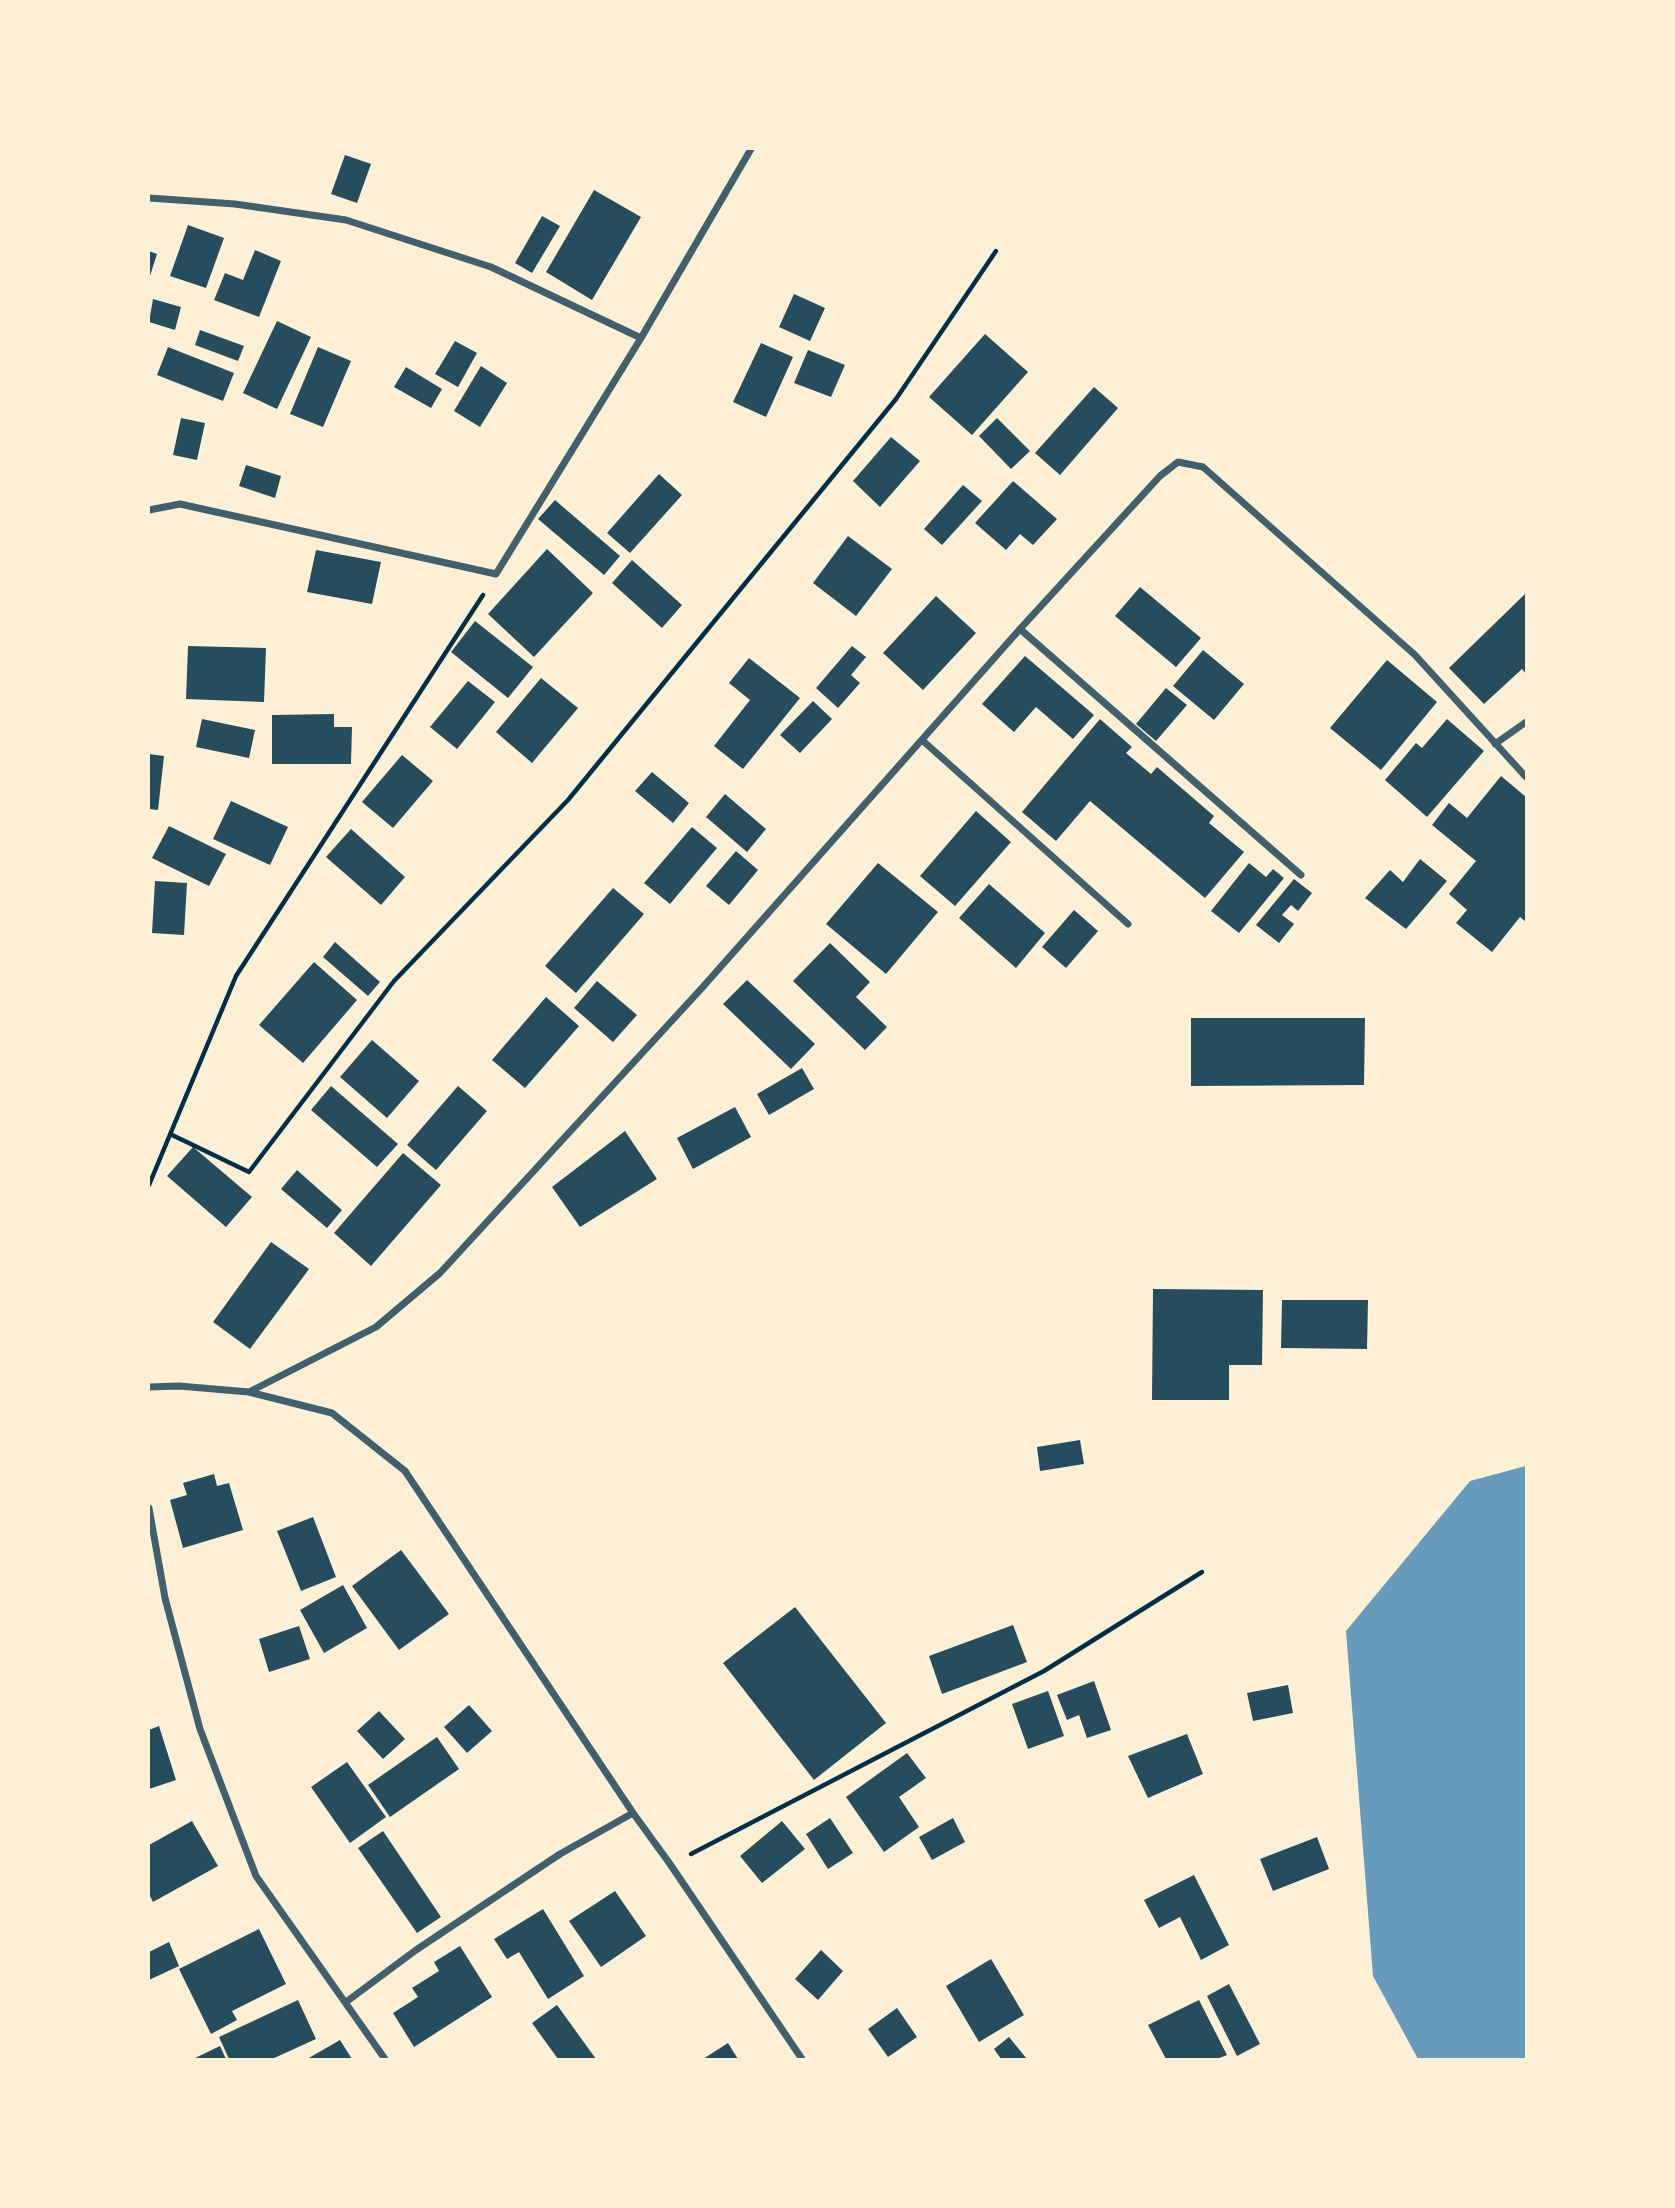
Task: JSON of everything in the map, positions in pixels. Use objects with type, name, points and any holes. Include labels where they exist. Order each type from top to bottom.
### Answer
[{"type":"street","points":[[149,510],[180,504],[496,574],[641,338],[751,149]]},
{"type":"street","points":[[149,198],[235,204],[346,220],[491,267],[641,338]]},
{"type":"street","points":[[249,1392],[376,1327],[440,1273],[701,989],[1020,629],[1160,476],[1178,462],[1203,467],[1415,655],[1526,777]]},
{"type":"street","points":[[1020,629],[1301,875]]},
{"type":"street","points":[[1495,744],[1526,722]]},
{"type":"street","points":[[922,740],[1128,924]]},
{"type":"street","points":[[149,1387],[179,1386],[249,1392],[332,1413],[405,1471],[633,1813],[802,2059]]},
{"type":"street","points":[[149,1508],[165,1598],[201,1730],[257,1876],[385,2059]]},
{"type":"street","points":[[346,2002],[416,1950],[549,1861],[633,1813]]},
{"type":"path","points":[[170,1134],[249,1172],[394,981],[568,800],[896,399],[996,251]]},
{"type":"path","points":[[149,1185],[236,976],[496,574]]},
{"type":"path","points":[[670,1864],[1044,1671],[1202,1572]]},
{"type":"water","points":[[1526,1466],[1526,2059],[1418,2059],[1373,1976],[1346,1631],[1470,1481]]},
{"type":"building","points":[[345,155],[371,164],[357,203],[331,194]]},
{"type":"building","points":[[594,190],[641,217],[592,300],[546,272]]},
{"type":"building","points":[[542,216],[560,226],[532,273],[515,263]]},
{"type":"building","points":[[188,225],[224,238],[206,288],[170,276]]},
{"type":"building","points":[[255,250],[281,261],[259,317],[214,300],[225,273],[243,280]]},
{"type":"building","points":[[149,251],[157,254],[149,279]]},
{"type":"building","points":[[794,294],[825,308],[810,341],[779,327]]},
{"type":"building","points":[[153,299],[181,307],[175,330],[149,322]]},
{"type":"building","points":[[277,321],[311,337],[277,409],[243,393]]},
{"type":"building","points":[[200,330],[244,346],[238,361],[195,345]]},
{"type":"building","points":[[985,334],[1028,372],[972,435],[929,397]]},
{"type":"building","points":[[455,341],[477,353],[458,387],[435,374]]},
{"type":"building","points":[[761,343],[793,357],[766,417],[733,402]]},
{"type":"building","points":[[168,347],[234,373],[223,401],[157,375]]},
{"type":"building","points":[[318,347],[351,361],[323,427],[290,414]]},
{"type":"building","points":[[808,350],[845,365],[831,397],[794,383]]},
{"type":"building","points":[[481,366],[507,383],[480,427],[454,411]]},
{"type":"building","points":[[406,367],[442,389],[431,408],[394,387]]},
{"type":"building","points":[[1094,387],[1118,408],[1060,475],[1035,453]]},
{"type":"building","points":[[181,418],[205,423],[197,460],[173,455]]},
{"type":"building","points":[[997,418],[1030,451],[1011,469],[979,436]]},
{"type":"building","points":[[891,437],[920,461],[880,507],[853,481]]},
{"type":"building","points":[[246,465],[281,476],[275,498],[239,486]]},
{"type":"building","points":[[659,474],[682,495],[630,553],[607,533]]},
{"type":"building","points":[[1013,481],[1057,519],[1033,545],[1020,534],[1006,550],[975,523]]},
{"type":"building","points":[[963,485],[982,501],[942,545],[924,529]]},
{"type":"building","points":[[555,500],[620,556],[604,575],[538,519]]},
{"type":"building","points":[[848,536],[892,569],[856,616],[813,583]]},
{"type":"building","points":[[547,549],[593,593],[534,657],[488,614]]},
{"type":"building","points":[[316,550],[381,562],[372,604],[307,592]]},
{"type":"building","points":[[632,560],[682,605],[662,628],[612,583]]},
{"type":"building","points":[[1140,587],[1201,638],[1176,667],[1115,616]]},
{"type":"building","points":[[1526,593],[1526,674],[1522,669],[1484,704],[1449,668]]},
{"type":"building","points":[[936,596],[976,633],[923,690],[883,653]]},
{"type":"building","points":[[475,621],[533,667],[508,698],[451,652]]},
{"type":"building","points":[[188,646],[266,648],[264,702],[186,699]]},
{"type":"building","points":[[852,646],[866,657],[851,675],[860,683],[838,708],[816,688]]},
{"type":"building","points":[[1203,650],[1244,684],[1214,720],[1173,686]]},
{"type":"building","points":[[1025,656],[1094,715],[1073,739],[1036,707],[1014,732],[982,704]]},
{"type":"building","points":[[749,658],[800,698],[743,769],[714,746],[750,700],[729,683]]},
{"type":"building","points":[[1387,660],[1437,702],[1381,770],[1330,728]]},
{"type":"building","points":[[541,678],[578,708],[532,763],[496,732]]},
{"type":"building","points":[[468,681],[495,702],[457,749],[430,727]]},
{"type":"building","points":[[1166,688],[1187,705],[1156,741],[1136,724]]},
{"type":"building","points":[[813,701],[832,719],[800,753],[780,735]]},
{"type":"building","points":[[334,714],[334,727],[352,727],[351,764],[272,764],[272,715]]},
{"type":"building","points":[[202,719],[255,730],[249,758],[196,747]]},
{"type":"building","points":[[1100,719],[1132,747],[1126,753],[1151,774],[1157,767],[1214,816],[1209,823],[1244,852],[1205,898],[1090,801],[1056,841],[1022,812]]},
{"type":"building","points":[[1447,719],[1484,751],[1427,817],[1385,780],[1416,743],[1422,748]]},
{"type":"building","points":[[149,754],[164,756],[158,810],[149,809]]},
{"type":"building","points":[[402,755],[433,781],[393,828],[362,802]]},
{"type":"building","points":[[652,772],[689,803],[673,823],[635,791]]},
{"type":"building","points":[[1501,776],[1526,797],[1526,922],[1520,917],[1492,952],[1456,923],[1467,910],[1449,894],[1476,861],[1432,825],[1449,803],[1467,818]]},
{"type":"building","points":[[725,794],[766,829],[747,852],[706,817]]},
{"type":"building","points":[[231,801],[288,827],[270,865],[213,839]]},
{"type":"building","points":[[976,811],[1011,842],[955,906],[920,876]]},
{"type":"building","points":[[169,826],[226,854],[209,886],[152,858]]},
{"type":"building","points":[[692,827],[717,848],[670,904],[644,883]]},
{"type":"building","points":[[351,829],[405,877],[381,905],[326,857]]},
{"type":"building","points":[[736,851],[758,870],[729,905],[706,886]]},
{"type":"building","points":[[1420,859],[1447,881],[1406,929],[1365,898],[1390,870],[1403,882]]},
{"type":"building","points":[[878,863],[938,912],[886,974],[826,924]]},
{"type":"building","points":[[1249,863],[1266,877],[1273,869],[1284,878],[1239,933],[1211,911]]},
{"type":"building","points":[[1294,879],[1312,893],[1298,911],[1291,905],[1282,915],[1294,924],[1279,943],[1256,925]]},
{"type":"building","points":[[155,881],[187,883],[184,935],[152,933]]},
{"type":"building","points":[[989,884],[1045,933],[1016,968],[959,918]]},
{"type":"building","points":[[613,888],[644,914],[576,993],[545,966]]},
{"type":"building","points":[[1074,910],[1098,931],[1066,968],[1042,947]]},
{"type":"building","points":[[335,942],[380,982],[368,996],[323,957]]},
{"type":"building","points":[[830,943],[870,982],[856,997],[887,1027],[865,1050],[793,981]]},
{"type":"building","points":[[314,962],[357,1000],[303,1063],[259,1025]]},
{"type":"building","points":[[747,980],[815,1044],[791,1069],[723,1004]]},
{"type":"building","points":[[597,981],[637,1015],[613,1042],[574,1008]]},
{"type":"building","points":[[546,997],[579,1026],[525,1088],[492,1060]]},
{"type":"building","points":[[1191,1018],[1365,1018],[1364,1085],[1191,1086]]},
{"type":"building","points":[[372,1040],[419,1081],[387,1118],[340,1077]]},
{"type":"building","points":[[802,1068],[814,1089],[769,1115],[757,1094]]},
{"type":"building","points":[[331,1086],[398,1144],[377,1167],[311,1110]]},
{"type":"building","points":[[458,1086],[487,1111],[436,1170],[407,1145]]},
{"type":"building","points":[[735,1107],[751,1137],[693,1169],[677,1138]]},
{"type":"building","points":[[625,1131],[657,1179],[580,1227],[552,1187]]},
{"type":"building","points":[[193,1147],[252,1197],[226,1227],[167,1176]]},
{"type":"building","points":[[403,1153],[441,1185],[371,1266],[334,1233]]},
{"type":"building","points":[[297,1170],[342,1210],[327,1228],[281,1189]]},
{"type":"building","points":[[271,1242],[309,1269],[250,1349],[213,1322]]},
{"type":"building","points":[[1153,1289],[1263,1290],[1262,1365],[1229,1365],[1229,1400],[1152,1400]]},
{"type":"building","points":[[1282,1300],[1368,1300],[1367,1349],[1281,1348]]},
{"type":"building","points":[[1080,1440],[1084,1464],[1040,1471],[1037,1447]]},
{"type":"building","points":[[214,1474],[217,1486],[229,1483],[243,1530],[183,1548],[170,1500],[187,1495],[183,1483]]},
{"type":"building","points":[[313,1517],[336,1577],[301,1591],[277,1531]]},
{"type":"building","points":[[401,1550],[449,1614],[399,1650],[352,1586]]},
{"type":"building","points":[[343,1585],[367,1628],[324,1653],[300,1610]]},
{"type":"building","points":[[795,1607],[886,1723],[814,1780],[723,1663]]},
{"type":"building","points":[[1013,1625],[1027,1662],[942,1694],[929,1656]]},
{"type":"building","points":[[299,1626],[310,1659],[269,1672],[259,1639]]},
{"type":"building","points":[[1094,1681],[1111,1730],[1087,1738],[1079,1715],[1067,1720],[1057,1695]]},
{"type":"building","points":[[1288,1685],[1293,1713],[1253,1721],[1247,1693]]},
{"type":"building","points":[[1048,1691],[1064,1736],[1028,1749],[1012,1704]]},
{"type":"building","points":[[469,1705],[492,1731],[467,1753],[444,1727]]},
{"type":"building","points":[[379,1711],[405,1739],[383,1759],[357,1731]]},
{"type":"building","points":[[159,1726],[176,1780],[149,1789],[149,1730]]},
{"type":"building","points":[[1187,1734],[1203,1774],[1148,1798],[1128,1756]]},
{"type":"building","points":[[437,1737],[459,1769],[390,1817],[368,1785]]},
{"type":"building","points":[[907,1753],[926,1778],[899,1797],[919,1827],[884,1852],[846,1797]]},
{"type":"building","points":[[347,1762],[386,1817],[350,1843],[311,1787]]},
{"type":"building","points":[[830,1818],[853,1853],[828,1869],[806,1834]]},
{"type":"building","points":[[953,1818],[965,1842],[932,1860],[919,1837]]},
{"type":"building","points":[[192,1821],[218,1866],[153,1902],[149,1894],[149,1845]]},
{"type":"building","points":[[782,1821],[805,1849],[762,1883],[740,1856]]},
{"type":"building","points":[[383,1831],[441,1917],[417,1933],[358,1848]]},
{"type":"building","points":[[1317,1837],[1329,1869],[1273,1891],[1260,1859]]},
{"type":"building","points":[[1194,1875],[1229,1945],[1201,1960],[1180,1917],[1159,1928],[1144,1900]]},
{"type":"building","points":[[615,1891],[646,1936],[601,1967],[569,1921]]},
{"type":"building","points":[[543,1909],[584,1976],[548,1999],[519,1952],[507,1959],[494,1939]]},
{"type":"building","points":[[259,1929],[286,1984],[232,2011],[237,2020],[211,2034],[179,1969]]},
{"type":"building","points":[[169,1942],[179,1966],[149,1980],[149,1952]]},
{"type":"building","points":[[460,1946],[492,1997],[414,2047],[393,2013],[418,1997],[412,1988],[439,1971],[434,1962]]},
{"type":"building","points":[[821,1950],[843,1971],[818,2000],[795,1979]]},
{"type":"building","points":[[991,1959],[1024,2015],[979,2042],[946,1986]]},
{"type":"building","points":[[1229,1984],[1260,2044],[1237,2056],[1207,1996]]},
{"type":"building","points":[[298,2000],[316,2039],[272,2059],[229,2059],[219,2037]]},
{"type":"building","points":[[1199,2000],[1227,2055],[1217,2059],[1166,2059],[1148,2025]]},
{"type":"building","points":[[557,2005],[596,2059],[558,2059],[532,2023]]},
{"type":"building","points":[[897,2008],[917,2037],[888,2057],[868,2029]]},
{"type":"building","points":[[1009,2037],[1027,2059],[1001,2059],[994,2049]]},
{"type":"building","points":[[340,2040],[352,2059],[307,2059]]},
{"type":"building","points":[[728,2043],[738,2059],[703,2059]]},
{"type":"building","points":[[220,2046],[226,2059],[193,2059]]}]
